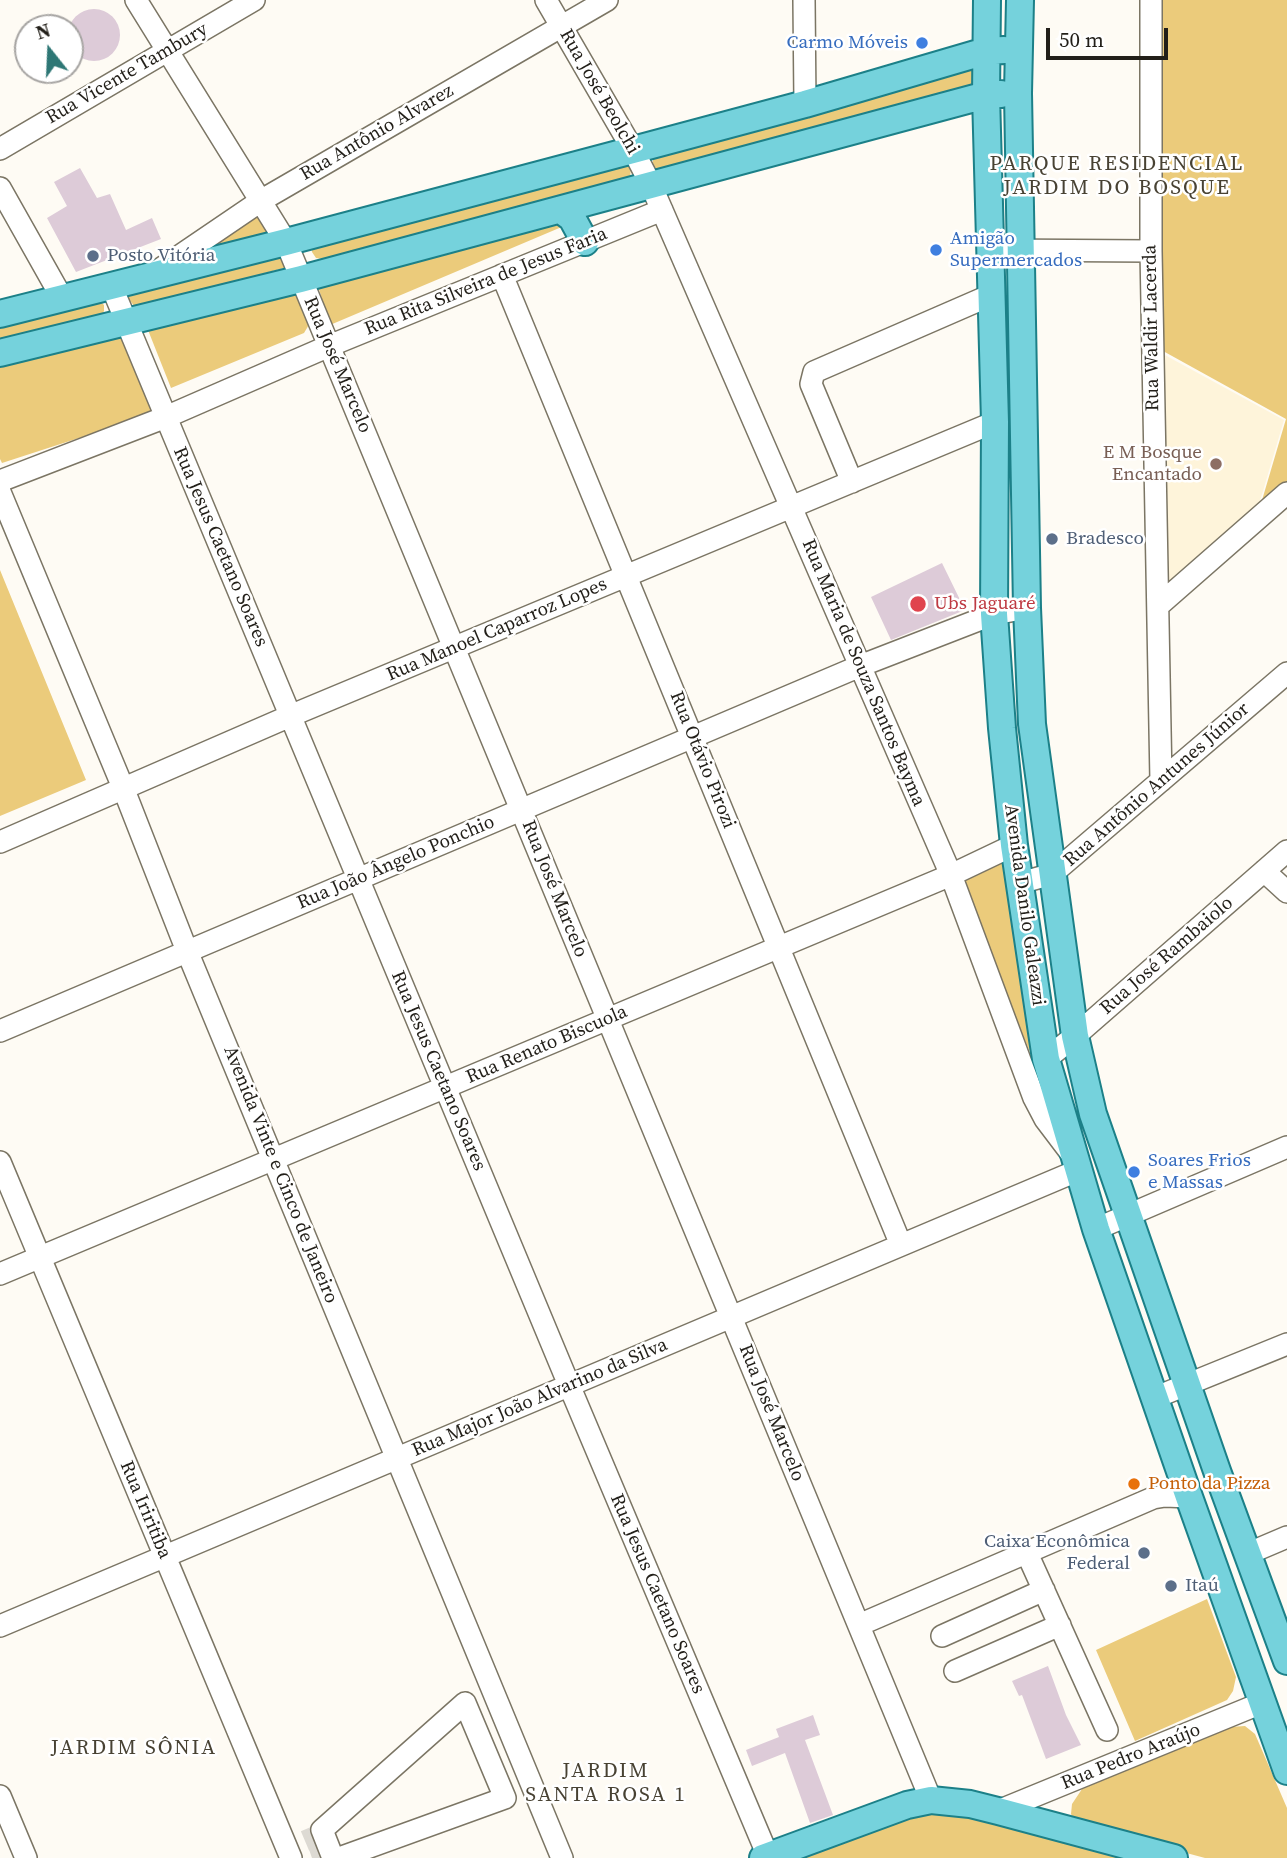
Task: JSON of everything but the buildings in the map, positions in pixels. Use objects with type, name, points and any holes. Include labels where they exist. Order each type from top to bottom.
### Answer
[{"type":"main road","name":"Avenida Danilo Galeazzi","points":[[987,0],[986,95],[995,422],[994,614],[1014,845],[1046,1059],[1096,1229],[1189,1497],[1285,1760]]},
{"type":"main road","name":"Avenida Danilo Galeazzi","points":[[1020,0],[1018,93],[1027,608],[1032,724],[1075,1036],[1093,1114],[1127,1216],[1287,1661]]},
{"type":"main road","points":[[0,314],[633,150],[805,104],[986,51],[1019,49]]},
{"type":"main road","points":[[0,354],[302,279],[986,95],[1018,93]]},
{"type":"main road","points":[[561,210],[572,218],[585,242]]},
{"type":"main road","points":[[766,1857],[908,1805],[931,1800],[970,1804],[1174,1858]]},
{"type":"street","name":"Rua José Marcelo","points":[[136,0],[286,242],[931,1800]]},
{"type":"street","name":"Rua Vicente Tambury","points":[[0,149],[254,0]]},
{"type":"street","name":"Rua José Beolchi","points":[[546,0],[651,186]]},
{"type":"street","name":"Rua Antônio Alvarez","points":[[154,274],[262,200],[607,0]]},
{"type":"street","points":[[804,0],[805,104]]},
{"type":"street","name":"Rua Waldir Lacerda","points":[[1151,0],[1151,251],[1161,781]]},
{"type":"street","name":"Rua Maria de Souza Santos Bayma","points":[[651,186],[951,875],[1034,1098],[1045,1119],[1078,1164]]},
{"type":"street","points":[[0,188],[62,298]]},
{"type":"street","name":"Rua Rita Silveira de Jesus Faria","points":[[0,481],[166,417],[330,346],[662,210]]},
{"type":"street","points":[[989,250],[1151,251]]},
{"type":"street","name":"Rua Otávio Pirozi","points":[[502,275],[901,1245]]},
{"type":"street","name":"Rua Jesus Caetano Soares","points":[[111,285],[766,1857]]},
{"type":"street","points":[[852,482],[811,384],[814,372],[990,295]]},
{"type":"street","name":"Rua Manoel Caparroz Lopes","points":[[0,842],[290,716],[995,422]]},
{"type":"street","name":"Avenida Vinte e Cinco de Janeiro","points":[[0,492],[562,1858]]},
{"type":"street","points":[[1158,606],[1287,493]]},
{"type":"street","name":"Rua João Ângelo Ponchio","points":[[0,1031],[860,666],[994,614],[1027,608]]},
{"type":"street","name":"Rua Antônio Antunes Júnior","points":[[1020,883],[1052,874],[1287,673]]},
{"type":"street","name":"Rua Renato Biscuola","points":[[0,1274],[951,875],[1014,845]]},
{"type":"street","name":"Rua José Rambaiolo","points":[[1046,1059],[1287,851]]},
{"type":"street","points":[[1264,871],[1287,892]]},
{"type":"street","points":[[1096,1229],[1287,1147]]},
{"type":"street","name":"Rua Iriritiba","points":[[0,1162],[164,1556],[317,1848]]},
{"type":"street","name":"Rua Major João Alvarino da Silva","points":[[0,1626],[901,1245],[1078,1164]]},
{"type":"street","points":[[1154,1398],[1287,1345]]},
{"type":"street","points":[[859,1625],[1153,1498],[1189,1497]]},
{"type":"street","points":[[1247,1554],[1287,1537]]},
{"type":"street","points":[[1026,1551],[1107,1730]]},
{"type":"street","points":[[942,1636],[1044,1590]]},
{"type":"street","points":[[955,1671],[1060,1625]]},
{"type":"street","name":"Rua Pedro Araújo","points":[[998,1811],[1264,1702]]},
{"type":"street","points":[[464,1703],[505,1798],[317,1848],[323,1830],[464,1703]]},
{"type":"street","points":[[0,1796],[26,1858]]},
{"type":"shaded area","points":[[1162,0],[1287,0],[1287,484],[1260,507],[1286,419],[1163,351]]},
{"type":"shaded area","points":[[967,69],[974,72],[973,89],[663,170],[656,169],[653,163],[653,157]]},
{"type":"shaded area","points":[[625,161],[631,166],[630,179],[322,259],[316,258],[312,252],[311,245]]},
{"type":"shaded area","points":[[255,209],[277,240],[209,257],[206,239]]},
{"type":"shaded area","points":[[561,222],[564,226],[330,325],[318,286]]},
{"type":"shaded area","points":[[276,250],[285,259],[284,268],[135,307],[128,298],[127,288]]},
{"type":"shaded area","points":[[295,287],[310,323],[304,333],[171,388],[146,325]]},
{"type":"shaded area","points":[[99,300],[104,305],[101,317],[0,344],[0,321]]},
{"type":"shaded area","points":[[123,332],[156,413],[2,463],[0,366]]},
{"type":"shaded area","name":"E M Bosque Encantado","points":[[1163,354],[1284,420],[1258,508],[1166,588]]},
{"type":"shaded area","points":[[0,570],[86,780],[0,816]]},
{"type":"shaded area","points":[[1000,858],[1008,865],[1039,1059],[1032,1057],[961,884],[970,874]]},
{"type":"shaded area","points":[[1207,1599],[1236,1677],[1233,1691],[1227,1700],[1135,1741],[1096,1650]]},
{"type":"shaded area","points":[[1245,1726],[1255,1734],[1287,1808],[1287,1858],[1205,1858],[1075,1823],[1071,1814],[1072,1804],[1082,1789],[1230,1727]]},
{"type":"shaded area","points":[[932,1808],[1124,1858],[791,1858]]},
{"type":"tunnel","points":[[305,1841],[319,1835]]},
{"type":"tunnel","points":[[312,1858],[326,1853]]},
{"type":"place","name":"Carmo Móveis","points":[[922,43]]},
{"type":"place","name":"Amigão Supermercados","points":[[936,250]]},
{"type":"place","name":"Posto Vitória","points":[[93,256]]},
{"type":"place","name":"E M Bosque Encantado","points":[[1216,464]]},
{"type":"place","name":"Bradesco","points":[[1052,539]]},
{"type":"place","name":"Ubs Jaguaré","points":[[918,604]]},
{"type":"place","name":"Soares Frios e Massas","points":[[1134,1172]]},
{"type":"place","name":"Ponto da Pizza","points":[[1134,1484]]},
{"type":"place","name":"Caixa Econômica Federal","points":[[1144,1553]]},
{"type":"place","name":"Itaú","points":[[1171,1586]]},
{"type":"district","name":"PARQUE RESIDENCIAL JARDIM DO BOSQUE","points":[[1117,177]]},
{"type":"district","name":"JARDIM SÔNIA","points":[[134,1749]]},
{"type":"district","name":"JARDIM SANTA ROSA 1","points":[[606,1784]]}]
